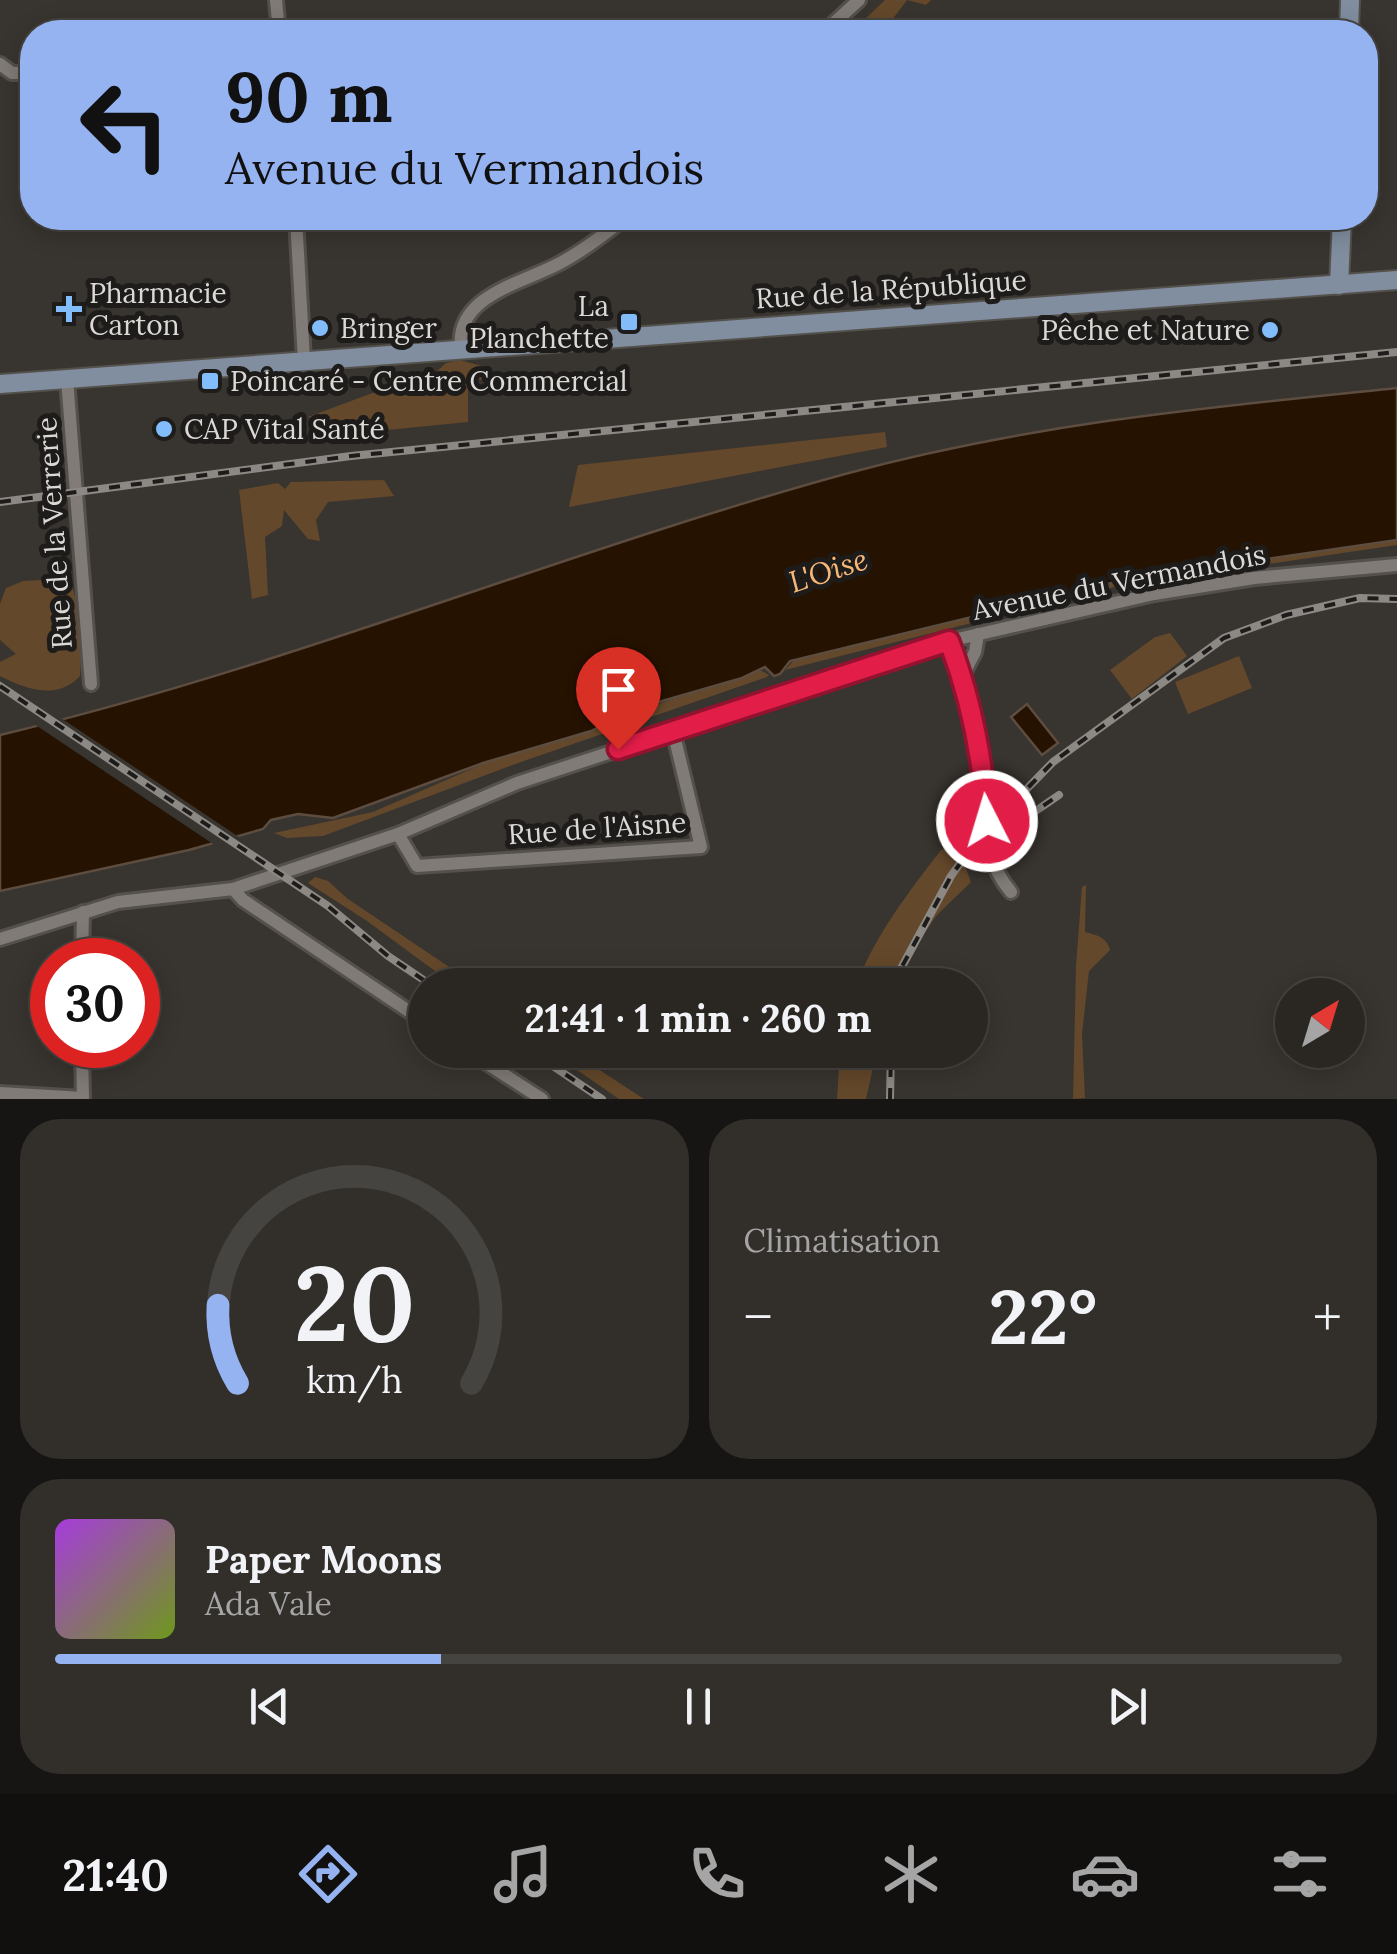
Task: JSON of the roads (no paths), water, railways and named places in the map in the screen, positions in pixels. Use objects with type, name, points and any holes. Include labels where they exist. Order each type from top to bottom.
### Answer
[{"type":"main road","points":[[1339,285],[1341,230]]},
{"type":"main road","name":"Rue de la République","points":[[0,384],[1397,280]]},
{"type":"street","points":[[837,20],[859,0]]},
{"type":"street","points":[[297,230],[304,360]]},
{"type":"street","points":[[461,348],[460,330],[473,310],[493,293],[563,262],[608,230]]},
{"type":"street","name":"Rue de la Verrerie","points":[[67,378],[91,684]]},
{"type":"street","name":"Avenue du Vermandois","points":[[0,939],[118,902],[233,889],[398,834],[518,783],[949,641],[1171,592],[1254,578],[1397,565]]},
{"type":"street","points":[[962,676],[975,652],[978,634]]},
{"type":"street","points":[[949,641],[962,676],[984,777],[986,845],[992,865],[1012,892]]},
{"type":"street","name":"Rue de l'Aisne","points":[[398,834],[416,866],[701,847],[673,731]]},
{"type":"street","points":[[233,889],[243,900],[408,1011]]},
{"type":"street","points":[[82,938],[83,912]]},
{"type":"street","points":[[0,1093],[83,1098],[82,1068]]},
{"type":"street","points":[[494,1068],[542,1099]]},
{"type":"water","name":"L'Oise","points":[[1397,388],[1397,540],[1124,580],[790,661],[774,676],[765,667],[742,678],[638,708],[591,731],[483,763],[333,818],[298,814],[271,820],[263,829],[189,850],[0,891],[0,735],[213,676],[634,538],[845,474],[982,442],[1119,419]]},
{"type":"water","points":[[1027,704],[1058,743],[1042,755],[1011,717]]},
{"type":"railway","points":[[0,502],[351,456],[1397,352]]},
{"type":"railway","points":[[901,968],[951,876],[977,840],[1053,762],[1224,638],[1286,615],[1360,598],[1397,599]]},
{"type":"railway","points":[[0,686],[328,906],[408,969]]},
{"type":"railway","points":[[989,843],[1059,795]]},
{"type":"railway","points":[[556,1068],[602,1099]]},
{"type":"railway","points":[[890,1099],[891,1068]]},
{"type":"place","name":"Pharmacie Carton","points":[[69,309]]},
{"type":"place","name":"La Planchette","points":[[629,322]]},
{"type":"place","name":"Bringer","points":[[320,328]]},
{"type":"place","name":"Pêche et Nature","points":[[1270,330]]},
{"type":"place","name":"Poincaré - Centre Commercial","points":[[210,381]]},
{"type":"place","name":"CAP Vital Santé","points":[[164,429]]}]
